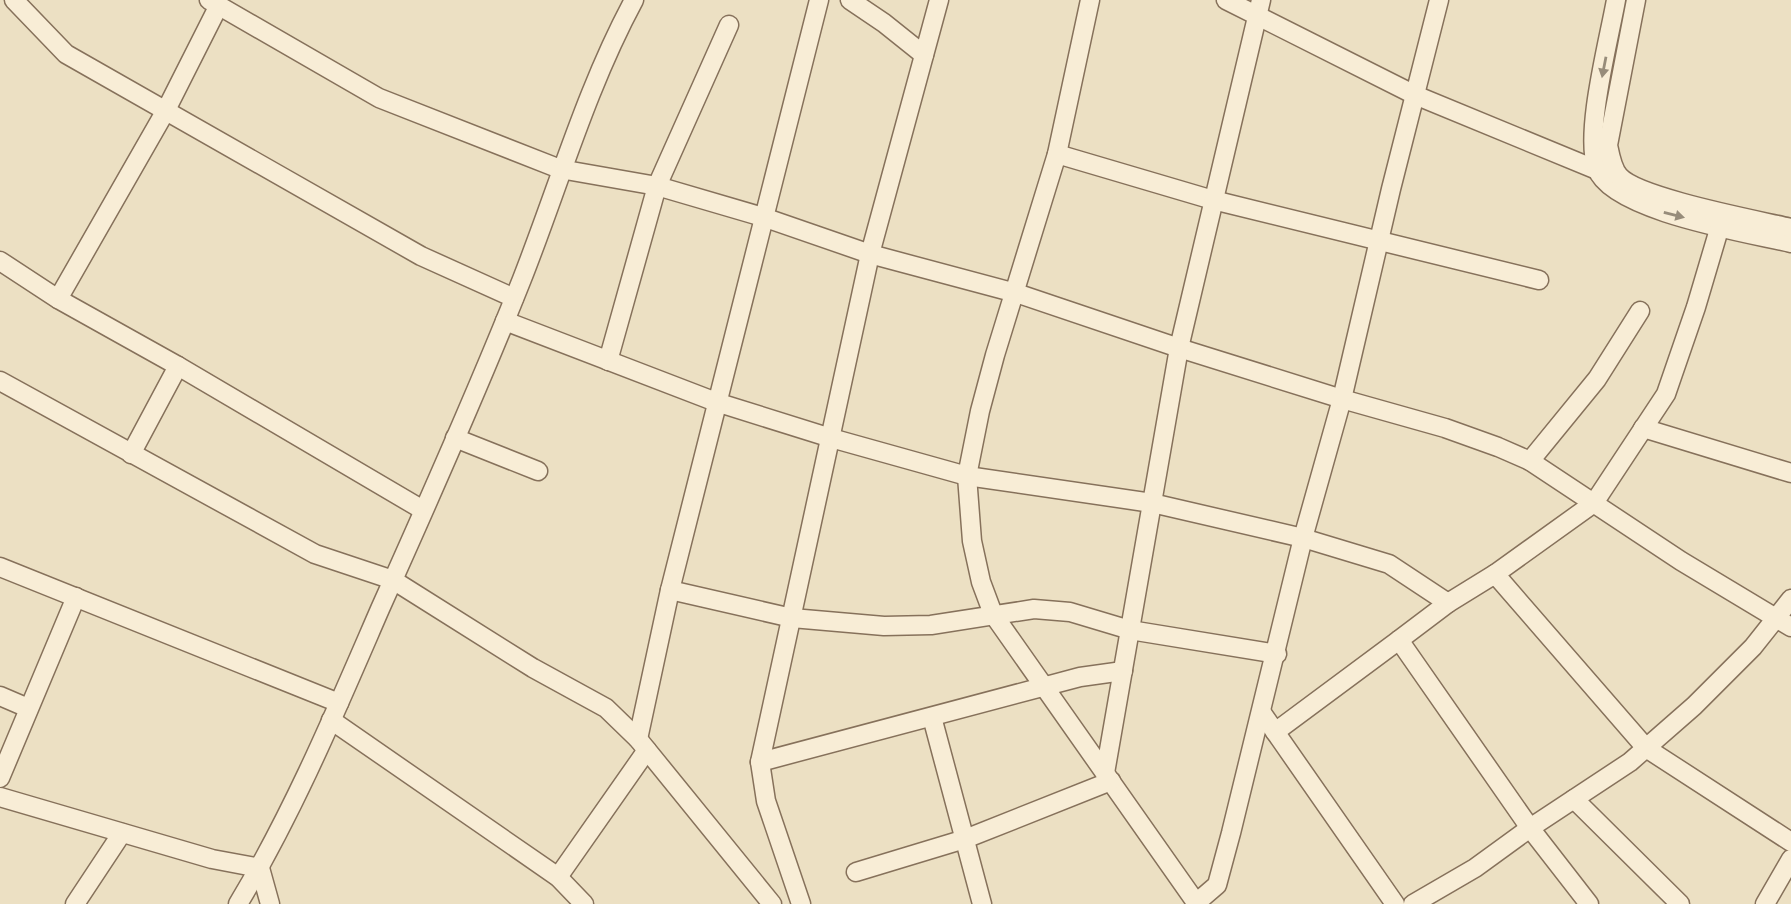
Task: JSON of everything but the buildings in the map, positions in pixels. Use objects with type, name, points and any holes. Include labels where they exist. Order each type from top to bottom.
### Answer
[{"type":"street","points":[[14,0],[66,54],[421,256],[514,298]]},
{"type":"street","points":[[238,904],[260,868],[331,720],[393,580],[505,321],[610,45],[634,0]]},
{"type":"street","points":[[558,877],[643,744],[670,590],[819,0]]},
{"type":"street","points":[[850,0],[925,55]]},
{"type":"street","points":[[802,904],[766,801],[760,762],[870,254],[939,0]]},
{"type":"street","points":[[1090,0],[1057,154],[980,411],[967,477],[972,541],[981,582],[993,614],[1196,904],[1217,885],[1277,654],[1303,538],[1342,399],[1378,241],[1439,0]]},
{"type":"street","points":[[1226,0],[1259,8],[1415,94],[1597,170]]},
{"type":"street","points":[[1616,0],[1593,148],[1597,170],[1606,184],[1624,197],[1657,210],[1791,243]]},
{"type":"street","points":[[1636,0],[1608,145],[1618,175],[1630,185],[1662,197],[1791,228]]},
{"type":"street","points":[[58,299],[164,112],[214,3],[379,99],[561,169],[657,186],[763,216],[870,254],[1016,293],[1179,348],[1445,428],[1530,461],[1681,561],[1784,623]]},
{"type":"street","points":[[1108,777],[1123,671],[1179,348],[1259,8]]},
{"type":"street","points":[[608,361],[657,186],[729,25]]},
{"type":"street","points":[[1057,154],[1213,200],[1539,280]]},
{"type":"street","points":[[1275,732],[1448,603],[1495,574],[1594,503],[1666,394],[1720,226]]},
{"type":"street","points":[[0,261],[58,299],[423,510]]},
{"type":"street","points":[[1530,461],[1597,379],[1640,311]]},
{"type":"street","points":[[505,321],[716,402],[967,477],[1152,503],[1303,538],[1389,564],[1448,603]]},
{"type":"street","points":[[131,454],[178,366]]},
{"type":"street","points":[[0,381],[315,554],[393,580],[533,668],[606,708],[643,744],[772,904]]},
{"type":"street","points":[[1643,428],[1791,473]]},
{"type":"street","points":[[455,438],[538,471]]},
{"type":"street","points":[[0,567],[339,703]]},
{"type":"street","points":[[1495,574],[1646,748],[1791,842]]},
{"type":"street","points":[[670,590],[792,618],[884,626],[931,625],[1034,609],[1070,612],[1130,630],[1277,654]]},
{"type":"street","points":[[0,778],[76,597]]},
{"type":"street","points":[[1413,904],[1475,868],[1630,762],[1694,706],[1753,647],[1784,623],[1791,599]]},
{"type":"street","points":[[1399,640],[1530,828],[1589,904]]},
{"type":"street","points":[[760,762],[1080,677],[1123,671]]},
{"type":"street","points":[[0,696],[28,708]]},
{"type":"street","points":[[1262,713],[1395,904]]},
{"type":"street","points":[[932,717],[982,904]]},
{"type":"street","points":[[331,720],[558,877],[584,904]]},
{"type":"street","points":[[856,872],[964,839],[1108,777]]},
{"type":"street","points":[[0,797],[212,859],[260,868]]},
{"type":"street","points":[[1574,799],[1680,904]]},
{"type":"street","points":[[75,904],[122,833]]},
{"type":"street","points":[[1765,904],[1791,859]]},
{"type":"street","points":[[260,868],[270,904]]}]
